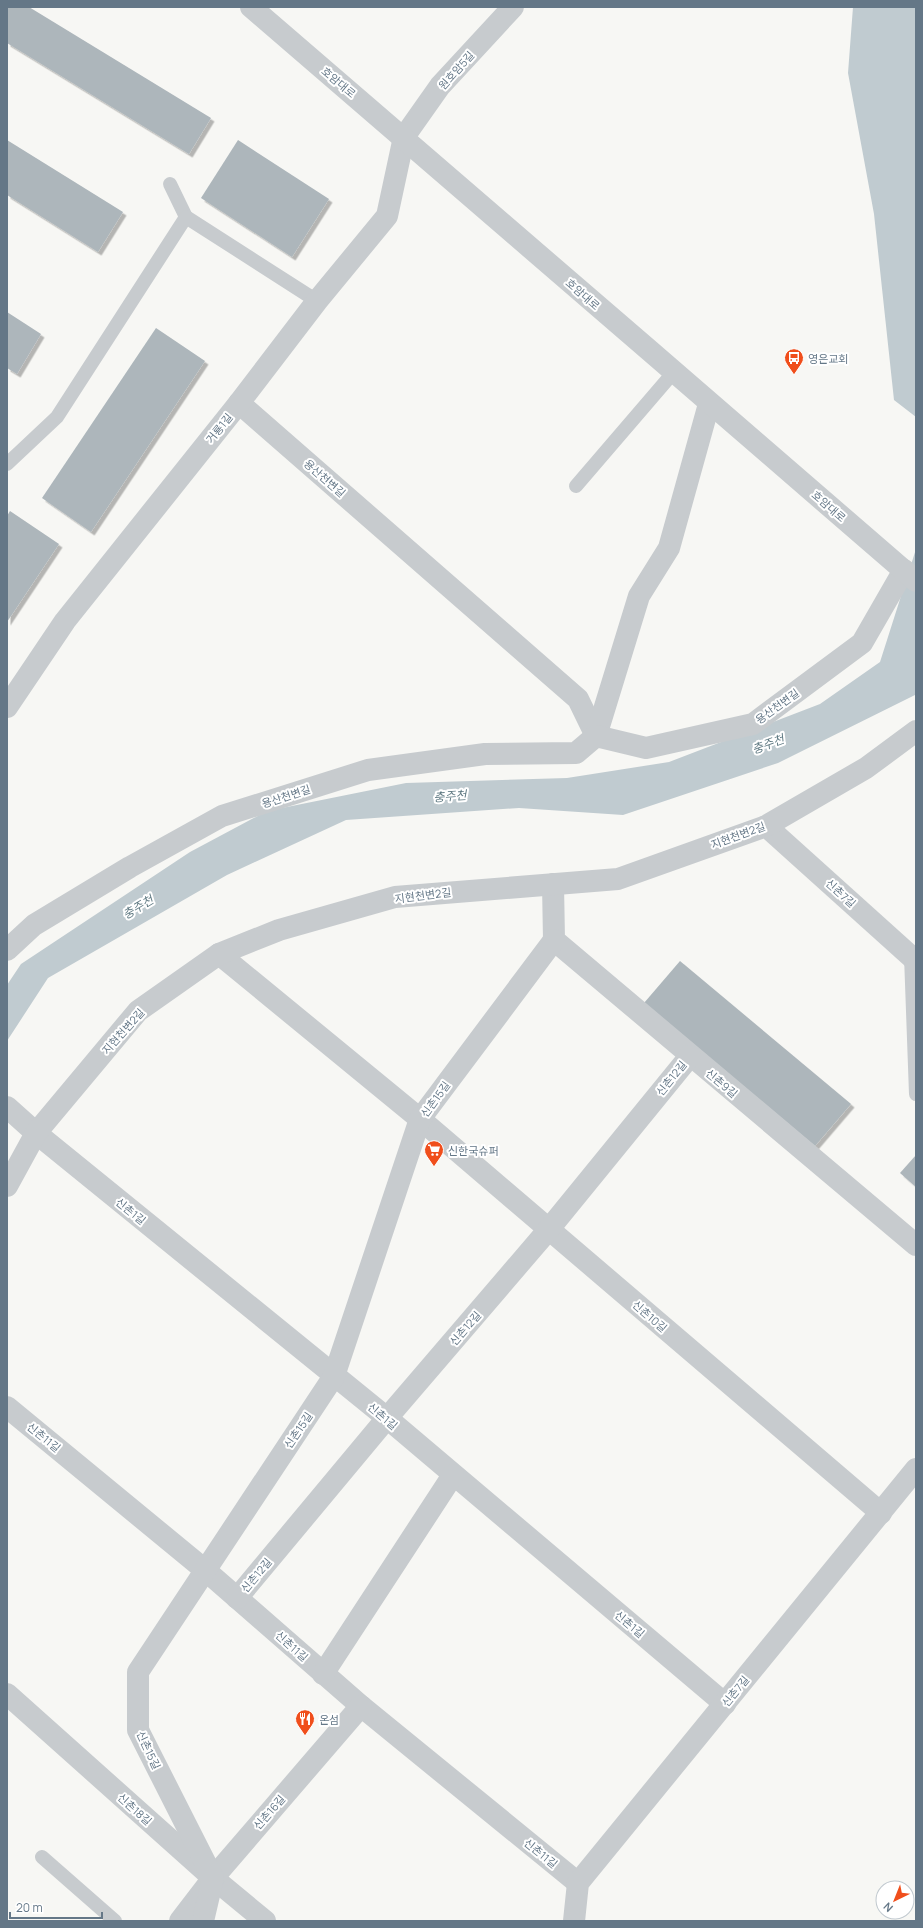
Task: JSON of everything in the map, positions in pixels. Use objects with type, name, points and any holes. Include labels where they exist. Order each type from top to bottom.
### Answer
[{"type":"street","name":"호암대로","points":[[251,7],[404,137],[673,373],[910,576]]},
{"type":"street","name":"원호암5길","points":[[404,137],[440,86],[513,7]]},
{"type":"street","name":"거룡1길","points":[[7,707],[65,621],[239,403],[317,301],[387,216],[404,137]]},
{"type":"street","name":"용산천변길","points":[[239,403],[578,699],[596,736]]},
{"type":"street","points":[[596,736],[639,596],[669,548],[709,404]]},
{"type":"street","name":"용산천변길","points":[[596,736],[646,748],[753,724],[862,643],[910,576]]},
{"type":"street","name":"지현천변2길","points":[[7,1186],[36,1133],[138,1011],[219,954],[280,930],[395,897],[618,879],[766,826],[866,768],[916,731]]},
{"type":"street","name":"용산천변길","points":[[7,950],[34,925],[130,867],[222,816],[368,770],[485,754],[576,753],[596,736]]},
{"type":"street","name":"신촌7길","points":[[766,826],[913,958]]},
{"type":"street","points":[[553,884],[554,940]]},
{"type":"street","name":"신촌9길","points":[[554,940],[916,1245]]},
{"type":"street","name":"신촌15길","points":[[213,1878],[138,1730],[138,1672],[334,1376],[420,1119],[554,940]]},
{"type":"street","name":"신촌10길","points":[[219,954],[420,1119],[881,1513]]},
{"type":"street","name":"신촌12길","points":[[237,1598],[387,1418],[549,1230],[690,1056]]},
{"type":"street","name":"신촌1길","points":[[7,1107],[36,1133],[387,1418],[725,1704]]},
{"type":"street","name":"신촌11길","points":[[7,1407],[205,1570],[361,1706],[578,1883]]},
{"type":"street","name":"신촌7길","points":[[578,1883],[916,1469]]},
{"type":"street","points":[[323,1674],[453,1475]]},
{"type":"street","name":"신촌18길","points":[[7,1694],[213,1878],[265,1921]]},
{"type":"street","name":"신촌16길","points":[[180,1921],[213,1878],[361,1706]]},
{"type":"street","points":[[204,1921],[213,1878]]},
{"type":"street","points":[[574,1921],[578,1883]]},
{"type":"lane","points":[[170,184],[186,217],[317,301]]},
{"type":"lane","points":[[7,464],[57,417],[186,217]]},
{"type":"lane","points":[[576,486],[673,373]]},
{"type":"lane","points":[[913,958],[916,1094]]},
{"type":"lane","points":[[42,1857],[115,1921]]},
{"type":"water","points":[[853,7],[916,7],[916,417],[894,400],[874,214],[848,73]]},
{"type":"water","name":"충주천","points":[[916,549],[915,695],[778,763],[623,815],[519,808],[346,820],[227,875],[48,978],[7,1041],[7,985],[21,964],[190,852],[267,811],[406,783],[567,778],[669,762],[820,704],[880,662]]},
{"type":"building","points":[[7,7],[29,7],[211,118],[189,154],[7,43]]},
{"type":"building","points":[[7,140],[123,212],[98,252],[7,195]]},
{"type":"building","points":[[238,140],[329,199],[292,257],[201,198]]},
{"type":"building","points":[[7,312],[41,334],[17,374],[7,368]]},
{"type":"building","points":[[156,328],[205,361],[91,532],[42,498]]},
{"type":"building","points":[[10,511],[59,544],[7,622],[7,516]]},
{"type":"building","points":[[680,961],[851,1104],[815,1146],[644,1003]]},
{"type":"building","points":[[916,1155],[916,1187],[900,1173]]},
{"type":"place","name":"영은교회","points":[[794,375]]},
{"type":"place","name":"신한국슈퍼","points":[[434,1167]]},
{"type":"place","name":"온섬","points":[[305,1736]]}]
